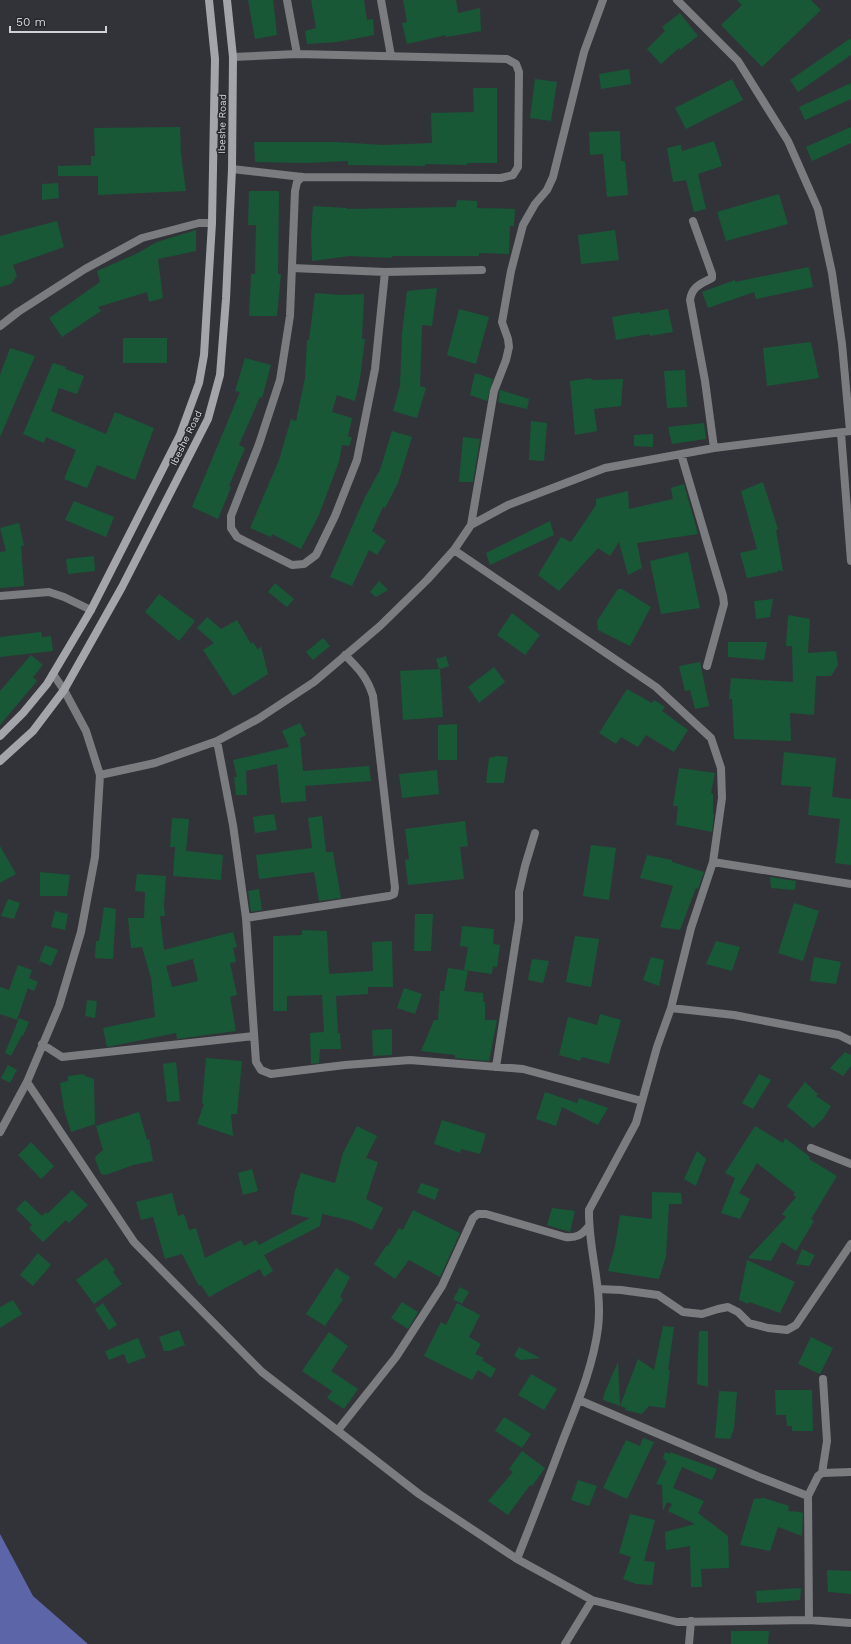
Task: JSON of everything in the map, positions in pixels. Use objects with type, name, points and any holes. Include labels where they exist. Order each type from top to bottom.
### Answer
[{"type":"main road","name":"Ibeshe Road","points":[[0,736],[47,684],[91,610],[180,435],[199,383],[204,355],[212,223],[215,59],[210,0]]},
{"type":"main road","name":"Ibeshe Road","points":[[0,761],[33,732],[64,690],[122,587],[208,419],[220,375],[226,299],[232,170],[233,58],[227,0]]},
{"type":"street","points":[[287,0],[297,54]]},
{"type":"street","points":[[380,0],[390,56]]},
{"type":"street","points":[[100,775],[155,763],[217,741],[258,719],[314,682],[380,626],[427,580],[454,550],[471,525],[494,391],[506,360],[509,346],[502,322],[511,271],[523,225],[535,204],[547,190],[553,177],[584,52],[603,0]]},
{"type":"street","points":[[471,525],[508,505],[605,468],[714,448],[850,431],[842,344],[832,273],[818,209],[788,141],[738,61],[678,0]]},
{"type":"street","points":[[232,170],[302,177],[502,178],[512,175],[518,167],[519,72],[516,64],[507,59],[297,54],[233,58]]},
{"type":"street","points":[[302,177],[297,182],[295,191],[290,316],[280,380],[259,444],[232,516],[232,528],[237,537],[292,565],[304,564],[316,556],[335,516],[357,460],[375,370],[385,272]]},
{"type":"street","points":[[693,221],[712,274],[712,278],[697,286],[692,292],[690,300],[705,381],[714,448]]},
{"type":"street","points":[[0,326],[18,312],[85,269],[142,238],[199,223],[212,223]]},
{"type":"street","points":[[292,268],[385,272],[482,270]]},
{"type":"street","points":[[841,433],[851,561]]},
{"type":"street","points":[[681,454],[723,596],[724,604],[707,666]]},
{"type":"street","points":[[454,550],[656,688],[711,738],[721,768],[722,798],[713,862],[691,928],[671,1008],[657,1047],[636,1123],[590,1210],[589,1226],[598,1289],[598,1327],[591,1362],[579,1400],[517,1559]]},
{"type":"street","points":[[0,596],[49,592],[64,597],[91,610]]},
{"type":"street","points":[[246,918],[394,894],[395,888],[373,696],[368,682],[360,670],[345,655]]},
{"type":"street","points":[[0,1132],[27,1082],[59,1006],[81,932],[95,857],[100,775],[86,731],[64,690],[53,674]]},
{"type":"street","points":[[217,741],[233,825],[246,918],[254,1036],[258,1066],[261,1070],[271,1074],[345,1065],[410,1060],[523,1069],[642,1101]]},
{"type":"street","points":[[496,1067],[519,920],[519,892],[525,866],[536,833]]},
{"type":"street","points":[[713,862],[851,884]]},
{"type":"street","points":[[671,1008],[734,1015],[839,1035],[851,1041]]},
{"type":"street","points":[[42,1044],[62,1057],[68,1057],[254,1036]]},
{"type":"street","points":[[27,1082],[134,1242],[262,1372],[419,1494],[517,1559],[592,1600],[677,1622],[810,1620],[851,1623]]},
{"type":"street","points":[[811,1148],[851,1164]]},
{"type":"street","points":[[338,1430],[396,1357],[438,1292],[459,1251],[473,1218],[478,1214],[486,1214],[574,1238],[582,1235],[589,1226]]},
{"type":"street","points":[[598,1289],[621,1290],[658,1295],[683,1312],[702,1314],[728,1307],[738,1312],[749,1323],[768,1328],[787,1330],[796,1325],[851,1244]]},
{"type":"street","points":[[822,1473],[827,1441],[823,1379]]},
{"type":"street","points":[[579,1400],[759,1477],[808,1496]]},
{"type":"street","points":[[810,1620],[808,1496],[818,1476],[822,1473],[851,1472]]},
{"type":"street","points":[[565,1644],[592,1600]]},
{"type":"street","points":[[689,1644],[691,1621]]},
{"type":"water","points":[[0,1534],[33,1596],[88,1644],[0,1644]]},
{"type":"building","points":[[248,0],[273,0],[277,35],[255,39]]},
{"type":"building","points":[[311,0],[364,0],[367,20],[373,19],[374,35],[337,42],[307,44],[305,31],[316,28]]},
{"type":"building","points":[[403,0],[456,0],[458,13],[480,8],[481,31],[446,37],[446,35],[407,44],[402,23],[407,22]]},
{"type":"building","points":[[737,0],[811,0],[821,10],[762,67],[721,25],[742,5]]},
{"type":"building","points":[[680,13],[698,36],[680,50],[679,48],[661,64],[647,49],[665,31],[662,27]]},
{"type":"building","points":[[851,38],[851,55],[798,92],[790,80]]},
{"type":"building","points":[[629,69],[631,84],[601,89],[599,74]]},
{"type":"building","points":[[535,79],[557,82],[551,121],[530,118]]},
{"type":"building","points":[[732,79],[743,100],[686,129],[675,108]]},
{"type":"building","points":[[851,83],[851,99],[805,120],[799,107]]},
{"type":"building","points":[[473,88],[497,88],[497,163],[467,163],[467,165],[425,164],[425,166],[348,165],[348,161],[306,163],[255,162],[254,142],[337,142],[383,145],[432,143],[431,113],[474,112]]},
{"type":"building","points":[[180,127],[181,154],[186,191],[98,195],[98,176],[58,176],[58,166],[91,165],[91,156],[95,156],[94,128]]},
{"type":"building","points":[[851,127],[851,143],[812,161],[806,147]]},
{"type":"building","points":[[620,131],[621,161],[625,161],[628,195],[607,197],[603,154],[590,155],[589,132]]},
{"type":"building","points":[[714,141],[722,166],[698,174],[706,209],[694,212],[686,180],[673,182],[667,148],[681,145],[682,151]]},
{"type":"building","points":[[58,183],[59,198],[42,200],[42,184]]},
{"type":"building","points":[[249,191],[279,191],[278,274],[281,274],[277,316],[249,316],[251,274],[255,274],[256,225],[248,225]]},
{"type":"building","points":[[779,194],[788,224],[726,241],[717,212]]},
{"type":"building","points":[[457,200],[477,201],[477,208],[515,209],[514,226],[510,226],[509,254],[479,253],[479,256],[392,256],[392,258],[350,256],[312,261],[311,235],[313,206],[347,209],[456,207]]},
{"type":"building","points":[[57,221],[64,247],[13,265],[17,276],[11,284],[0,287],[0,236]]},
{"type":"building","points":[[196,230],[196,251],[158,259],[163,298],[149,302],[147,292],[98,307],[101,311],[62,337],[49,318],[100,282],[97,271],[136,254],[157,242]]},
{"type":"building","points":[[615,230],[619,260],[581,264],[578,235]]},
{"type":"building","points":[[809,267],[813,287],[756,299],[754,292],[708,308],[702,292],[735,280],[735,282]]},
{"type":"building","points":[[437,288],[432,326],[422,325],[420,386],[426,388],[417,418],[393,411],[400,386],[402,334],[407,291]]},
{"type":"building","points":[[315,293],[340,295],[364,294],[362,339],[365,339],[360,379],[355,401],[337,395],[332,412],[352,418],[348,436],[352,438],[349,446],[342,445],[339,462],[318,517],[301,549],[272,534],[271,537],[250,528],[279,460],[291,419],[296,421],[305,378],[307,340],[309,340]]},
{"type":"building","points":[[459,309],[489,317],[476,364],[447,355]]},
{"type":"building","points":[[668,309],[673,332],[650,336],[649,334],[616,340],[612,317]]},
{"type":"building","points":[[123,338],[167,338],[167,363],[123,363]]},
{"type":"building","points":[[811,342],[819,378],[767,386],[763,348]]},
{"type":"building","points":[[10,348],[35,356],[0,437],[0,375]]},
{"type":"building","points":[[245,358],[271,365],[262,398],[260,397],[239,445],[245,448],[229,486],[231,487],[218,519],[192,507],[240,392],[235,391]]},
{"type":"building","points":[[53,363],[66,367],[65,369],[84,376],[77,394],[59,388],[51,411],[106,434],[115,412],[154,428],[135,480],[97,465],[87,488],[64,479],[76,450],[46,437],[44,443],[23,434]]},
{"type":"building","points":[[685,370],[687,407],[667,408],[664,371]]},
{"type":"building","points":[[475,373],[493,379],[487,401],[470,395]]},
{"type":"building","points":[[591,378],[592,380],[623,379],[621,406],[594,409],[597,431],[575,435],[570,381]]},
{"type":"building","points":[[500,390],[529,399],[527,409],[498,402]]},
{"type":"building","points":[[531,421],[547,423],[544,461],[529,460]]},
{"type":"building","points":[[704,423],[706,439],[672,444],[668,427]]},
{"type":"building","points":[[392,431],[412,437],[398,483],[385,508],[383,507],[372,531],[386,541],[377,555],[369,550],[352,586],[330,577],[365,497],[380,470]]},
{"type":"building","points":[[653,434],[653,447],[634,446],[634,435]]},
{"type":"building","points":[[463,437],[480,439],[473,482],[459,482]]},
{"type":"building","points":[[763,482],[778,529],[776,530],[783,571],[778,570],[778,572],[747,578],[740,553],[757,549],[741,491]]},
{"type":"building","points":[[684,484],[698,534],[637,543],[642,568],[628,575],[619,542],[610,556],[598,548],[559,591],[538,575],[561,537],[571,542],[596,505],[596,499],[628,491],[629,509],[673,499],[671,488]]},
{"type":"building","points":[[74,501],[114,517],[106,537],[65,520]]},
{"type":"building","points":[[550,521],[554,535],[490,565],[486,553]]},
{"type":"building","points":[[19,523],[24,546],[21,546],[24,586],[0,588],[0,552],[6,551],[0,528]]},
{"type":"building","points":[[688,552],[700,608],[661,614],[650,561]]},
{"type":"building","points":[[94,556],[95,571],[68,574],[66,559]]},
{"type":"building","points":[[379,581],[388,590],[376,597],[370,592]]},
{"type":"building","points":[[275,583],[294,599],[287,607],[268,592]]},
{"type":"building","points":[[618,589],[622,589],[651,607],[630,646],[598,630],[597,621]]},
{"type":"building","points":[[159,594],[195,621],[179,641],[145,612]]},
{"type":"building","points":[[773,599],[770,617],[756,619],[754,601]]},
{"type":"building","points":[[512,613],[540,635],[525,655],[497,635]]},
{"type":"building","points":[[788,615],[810,619],[808,653],[836,651],[838,665],[831,676],[816,676],[814,715],[790,713],[791,741],[734,739],[732,699],[729,699],[731,678],[793,682],[792,646],[786,646]]},
{"type":"building","points":[[207,617],[221,629],[237,620],[251,644],[253,642],[258,650],[261,646],[268,674],[233,696],[203,650],[214,643],[197,628]]},
{"type":"building","points":[[41,632],[42,637],[51,636],[53,651],[0,657],[0,637]]},
{"type":"building","points":[[323,638],[330,646],[313,660],[306,652]]},
{"type":"building","points":[[728,642],[767,642],[764,660],[728,657]]},
{"type":"building","points":[[31,655],[43,665],[33,677],[37,681],[0,725],[0,691]]},
{"type":"building","points":[[446,656],[449,666],[440,669],[443,717],[403,720],[400,671],[439,669],[436,659]]},
{"type":"building","points":[[700,662],[709,706],[695,709],[690,690],[685,691],[679,666]]},
{"type":"building","points":[[494,667],[505,682],[479,703],[468,687]]},
{"type":"building","points":[[627,689],[652,703],[654,700],[665,707],[662,711],[688,730],[674,752],[646,735],[638,747],[621,737],[616,744],[599,733]]},
{"type":"building","points":[[300,723],[306,735],[300,738],[303,771],[369,766],[371,781],[305,786],[306,801],[281,803],[277,764],[246,771],[247,795],[236,795],[234,777],[237,777],[233,760],[289,747],[282,731]]},
{"type":"building","points":[[457,724],[457,760],[438,760],[438,725]]},
{"type":"building","points":[[784,752],[836,758],[832,797],[851,799],[851,865],[835,863],[840,819],[808,815],[811,787],[781,785]]},
{"type":"building","points":[[497,756],[508,757],[504,783],[486,783],[489,758]]},
{"type":"building","points":[[679,768],[715,773],[711,793],[713,794],[714,814],[712,832],[676,825],[678,806],[673,806]]},
{"type":"building","points":[[437,770],[439,794],[402,798],[399,774]]},
{"type":"building","points":[[274,814],[277,830],[255,833],[253,817]]},
{"type":"building","points":[[322,816],[326,852],[333,852],[341,898],[319,901],[314,872],[259,879],[256,855],[312,848],[308,818]]},
{"type":"building","points":[[172,818],[189,819],[186,851],[223,855],[221,880],[173,876],[175,847],[170,847]]},
{"type":"building","points":[[465,821],[468,846],[460,847],[464,879],[408,885],[405,860],[409,859],[405,829]]},
{"type":"building","points":[[591,845],[616,848],[609,900],[583,896]]},
{"type":"building","points":[[0,846],[16,874],[0,883]]},
{"type":"building","points":[[647,855],[672,860],[672,862],[704,872],[698,889],[696,888],[680,930],[660,927],[673,886],[640,878]]},
{"type":"building","points":[[40,872],[70,875],[67,896],[40,896]]},
{"type":"building","points":[[137,874],[166,876],[164,905],[165,916],[160,916],[164,950],[233,932],[237,947],[233,948],[236,962],[230,963],[237,995],[230,997],[236,1031],[177,1039],[176,1033],[107,1047],[103,1028],[155,1017],[151,978],[142,947],[131,948],[128,918],[144,918],[145,892],[135,891]],"holes":[[[193,959],[198,981],[172,987],[166,966]]]},
{"type":"building","points":[[770,877],[796,881],[795,890],[771,888]]},
{"type":"building","points":[[259,889],[262,910],[251,912],[248,891]]},
{"type":"building","points":[[8,899],[20,903],[14,919],[1,916]]},
{"type":"building","points":[[794,903],[819,911],[803,961],[778,953]]},
{"type":"building","points":[[104,907],[116,909],[113,959],[95,958],[96,941],[99,941]]},
{"type":"building","points":[[55,911],[68,914],[65,930],[51,927]]},
{"type":"building","points":[[415,914],[433,914],[431,951],[414,951]]},
{"type":"building","points":[[462,926],[494,929],[493,944],[500,945],[497,967],[493,966],[492,974],[464,970],[468,947],[460,946]]},
{"type":"building","points":[[302,930],[327,931],[329,974],[373,971],[372,942],[392,941],[393,987],[368,987],[368,994],[336,996],[338,1033],[340,1033],[341,1049],[320,1049],[319,1063],[311,1064],[310,1033],[324,1032],[322,995],[287,996],[287,1011],[273,1011],[273,936],[302,935]]},
{"type":"building","points":[[575,936],[599,939],[591,987],[566,982]]},
{"type":"building","points":[[716,941],[740,947],[732,971],[706,964]]},
{"type":"building","points":[[45,945],[58,950],[51,966],[39,961]]},
{"type":"building","points":[[651,957],[664,960],[659,986],[643,980]]},
{"type":"building","points":[[814,957],[841,962],[836,984],[810,981]]},
{"type":"building","points":[[532,959],[549,961],[543,983],[528,980]]},
{"type":"building","points":[[18,965],[32,970],[29,978],[38,982],[34,991],[28,988],[17,1020],[0,1014],[0,987],[9,990]]},
{"type":"building","points":[[448,968],[468,971],[464,991],[483,993],[483,1002],[485,1002],[485,1020],[497,1020],[489,1061],[455,1058],[455,1055],[421,1051],[434,1020],[438,1020],[440,991],[444,991]]},
{"type":"building","points":[[404,988],[422,994],[415,1014],[397,1008]]},
{"type":"building","points":[[87,1000],[97,1001],[95,1018],[85,1016]]},
{"type":"building","points":[[600,1014],[621,1020],[609,1064],[582,1057],[580,1061],[559,1055],[568,1017],[597,1025]]},
{"type":"building","points":[[19,1018],[29,1022],[23,1036],[22,1035],[11,1056],[5,1053]]},
{"type":"building","points":[[392,1029],[392,1055],[373,1056],[372,1030]]},
{"type":"building","points":[[845,1052],[851,1055],[851,1066],[843,1076],[830,1068]]},
{"type":"building","points":[[206,1058],[242,1061],[237,1114],[231,1114],[233,1136],[197,1124],[204,1104],[202,1103]]},
{"type":"building","points":[[176,1062],[180,1101],[167,1102],[163,1064]]},
{"type":"building","points":[[8,1065],[17,1070],[10,1083],[1,1078]]},
{"type":"building","points":[[84,1074],[85,1076],[94,1079],[95,1124],[71,1132],[64,1109],[60,1083],[68,1081],[68,1076]]},
{"type":"building","points":[[759,1074],[771,1080],[753,1109],[742,1103]]},
{"type":"building","points":[[805,1082],[818,1094],[816,1096],[831,1106],[823,1119],[813,1128],[787,1106]]},
{"type":"building","points":[[545,1092],[577,1103],[579,1098],[608,1108],[598,1125],[562,1107],[556,1126],[536,1119]]},
{"type":"building","points":[[139,1112],[147,1140],[149,1139],[153,1161],[133,1165],[106,1175],[101,1174],[95,1159],[96,1156],[103,1150],[96,1126]]},
{"type":"building","points":[[442,1120],[486,1134],[480,1154],[461,1149],[460,1153],[434,1144]]},
{"type":"building","points":[[357,1126],[377,1136],[366,1158],[378,1162],[366,1199],[383,1208],[372,1230],[352,1221],[322,1214],[320,1226],[264,1255],[273,1271],[264,1277],[260,1269],[209,1297],[201,1285],[199,1286],[182,1254],[165,1259],[153,1217],[141,1220],[136,1202],[172,1193],[178,1216],[184,1214],[189,1230],[196,1228],[205,1258],[241,1240],[244,1246],[256,1240],[259,1245],[310,1218],[291,1214],[295,1191],[301,1173],[335,1183],[343,1153]]},
{"type":"building","points":[[755,1126],[783,1143],[785,1138],[810,1157],[809,1159],[837,1176],[811,1219],[814,1221],[796,1251],[782,1242],[771,1261],[748,1258],[786,1217],[782,1214],[796,1197],[793,1195],[795,1193],[757,1163],[739,1193],[750,1199],[740,1219],[721,1213],[735,1178],[725,1173]]},
{"type":"building","points":[[31,1142],[54,1166],[41,1179],[18,1155]]},
{"type":"building","points":[[697,1151],[706,1159],[696,1186],[684,1179]]},
{"type":"building","points":[[252,1169],[258,1191],[243,1195],[238,1173]]},
{"type":"building","points":[[421,1183],[439,1189],[435,1200],[417,1193]]},
{"type":"building","points":[[72,1190],[88,1205],[69,1223],[66,1220],[43,1242],[29,1228],[32,1225],[16,1209],[25,1200],[42,1216],[46,1212],[47,1214]]},
{"type":"building","points":[[652,1192],[681,1193],[682,1204],[669,1204],[666,1256],[659,1279],[608,1271],[615,1246],[620,1215],[652,1219]]},
{"type":"building","points":[[552,1208],[575,1211],[570,1232],[547,1225]]},
{"type":"building","points":[[413,1210],[460,1233],[440,1277],[409,1260],[395,1279],[374,1264],[387,1245],[388,1246],[399,1228],[403,1230]]},
{"type":"building","points":[[802,1249],[815,1255],[809,1266],[796,1264]]},
{"type":"building","points":[[38,1253],[51,1265],[33,1286],[20,1275]]},
{"type":"building","points":[[106,1258],[115,1270],[113,1272],[122,1284],[94,1304],[76,1280]]},
{"type":"building","points":[[747,1260],[795,1282],[780,1313],[739,1300]]},
{"type":"building","points":[[336,1268],[350,1277],[340,1297],[343,1299],[325,1326],[306,1314]]},
{"type":"building","points":[[460,1287],[469,1292],[462,1304],[453,1299]]},
{"type":"building","points":[[13,1300],[22,1314],[0,1328],[0,1307]]},
{"type":"building","points":[[402,1302],[418,1312],[408,1329],[391,1318]]},
{"type":"building","points":[[103,1303],[117,1325],[109,1330],[95,1309]]},
{"type":"building","points":[[457,1303],[480,1315],[469,1337],[481,1344],[475,1354],[484,1358],[482,1360],[496,1369],[491,1378],[478,1370],[472,1380],[424,1356],[441,1322],[446,1325]]},
{"type":"building","points":[[663,1326],[674,1327],[668,1370],[670,1370],[665,1408],[649,1406],[642,1414],[625,1410],[626,1408],[620,1406],[638,1359],[654,1370]]},
{"type":"building","points":[[179,1330],[185,1345],[169,1351],[164,1351],[159,1337]]},
{"type":"building","points":[[699,1331],[708,1331],[708,1387],[697,1384]]},
{"type":"building","points":[[329,1332],[348,1346],[331,1371],[358,1389],[344,1409],[327,1398],[332,1391],[302,1371]]},
{"type":"building","points":[[811,1337],[833,1348],[820,1374],[798,1364]]},
{"type":"building","points":[[138,1338],[146,1357],[128,1364],[124,1354],[109,1360],[105,1351]]},
{"type":"building","points":[[519,1347],[540,1358],[521,1360],[514,1356]]},
{"type":"building","points":[[618,1362],[620,1406],[603,1400],[604,1394]]},
{"type":"building","points":[[531,1374],[557,1389],[544,1410],[518,1395]]},
{"type":"building","points":[[775,1390],[812,1390],[813,1431],[792,1431],[792,1426],[787,1426],[786,1415],[776,1415]]},
{"type":"building","points":[[719,1391],[737,1392],[734,1429],[730,1439],[715,1438]]},
{"type":"building","points":[[504,1417],[531,1434],[522,1448],[495,1431]]},
{"type":"building","points":[[643,1438],[654,1442],[627,1499],[603,1488],[626,1440],[640,1446]]},
{"type":"building","points":[[522,1451],[545,1468],[532,1486],[530,1485],[508,1515],[488,1501],[513,1472],[509,1469]]},
{"type":"building","points":[[665,1452],[670,1454],[670,1452],[717,1469],[712,1480],[682,1467],[673,1488],[704,1501],[698,1513],[728,1536],[729,1568],[701,1569],[702,1587],[691,1587],[690,1546],[666,1550],[665,1532],[695,1524],[668,1511],[672,1504],[667,1502],[663,1511],[662,1485],[656,1484],[667,1461],[663,1459]]},
{"type":"building","points":[[578,1480],[597,1486],[589,1506],[571,1500]]},
{"type":"building","points":[[764,1498],[789,1506],[788,1511],[803,1513],[802,1536],[778,1527],[770,1551],[740,1545],[754,1499]]},
{"type":"building","points":[[630,1514],[655,1520],[644,1561],[655,1562],[652,1585],[636,1584],[623,1579],[631,1557],[619,1553]]},
{"type":"building","points":[[827,1570],[851,1571],[851,1594],[828,1592]]},
{"type":"building","points":[[801,1588],[800,1600],[757,1603],[756,1591]]},
{"type":"building","points":[[731,1631],[769,1631],[768,1644],[731,1644]]}]
